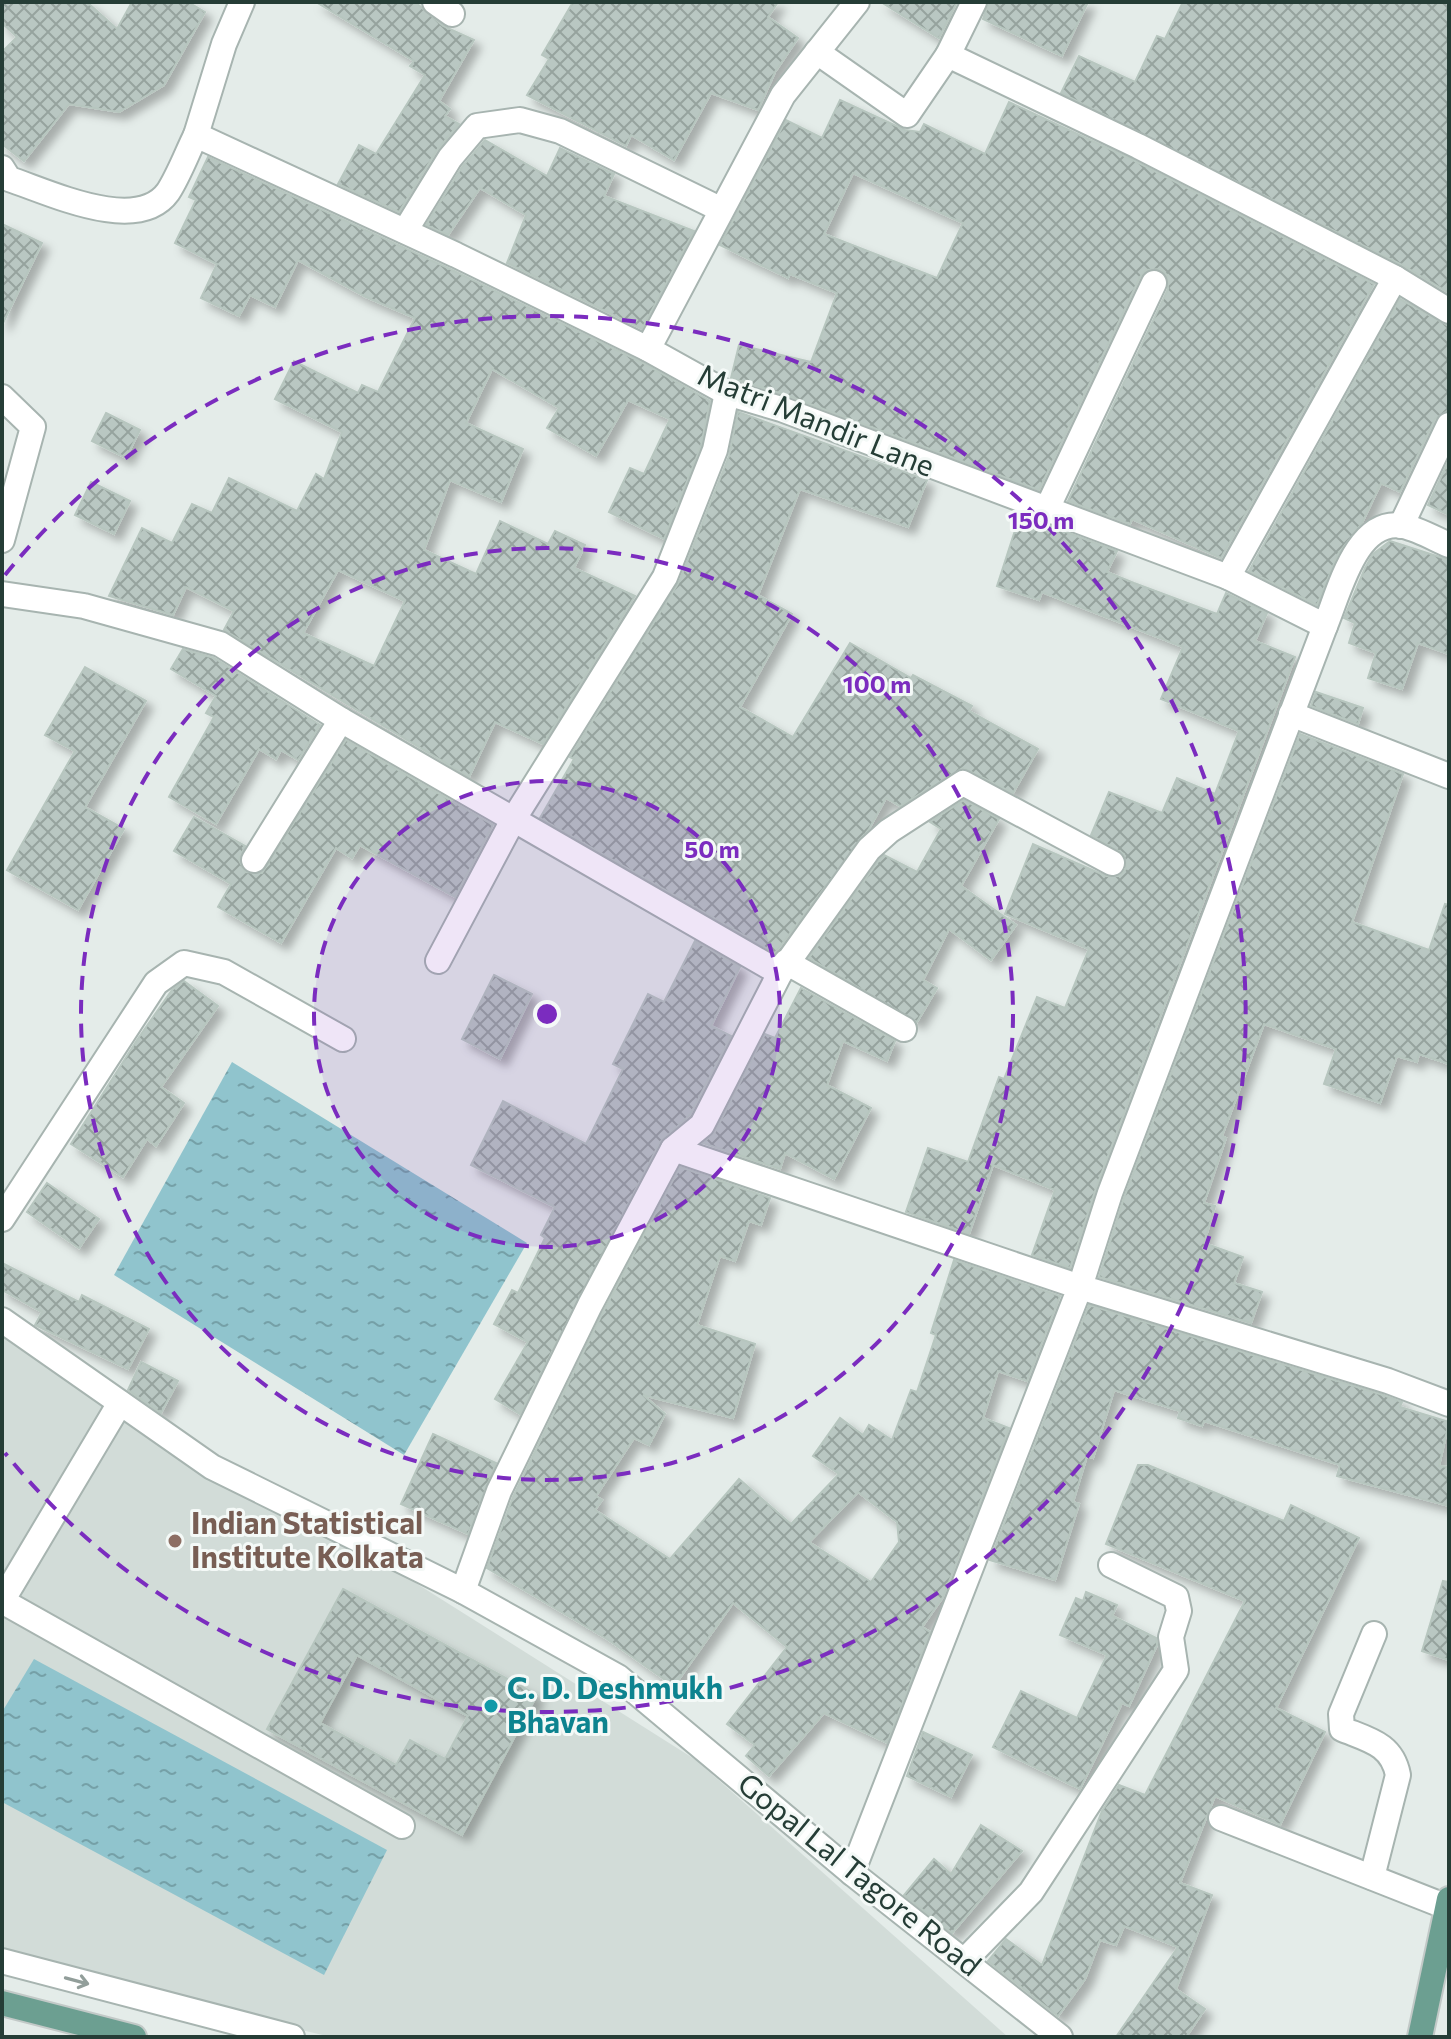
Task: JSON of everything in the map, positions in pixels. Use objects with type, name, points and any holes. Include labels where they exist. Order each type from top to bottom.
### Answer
[{"type":"main road","points":[[1420,2037],[1448,1903]]},
{"type":"main road","points":[[2,2003],[134,2037]]},
{"type":"street","points":[[4,179],[119,213],[144,209],[167,194],[196,135],[224,44],[242,2]]},
{"type":"street","points":[[648,349],[783,95],[857,2]]},
{"type":"street","points":[[817,52],[907,115],[948,55],[974,2]]},
{"type":"street","points":[[948,55],[1138,146],[1395,278],[1449,311]]},
{"type":"street","points":[[405,231],[450,158],[477,126],[520,120],[560,131],[720,209]]},
{"type":"street","name":"Matri Mandir Lane","points":[[196,135],[405,231],[648,349],[727,393],[781,409],[1228,577],[1325,626]]},
{"type":"street","points":[[1228,577],[1395,278]]},
{"type":"street","points":[[1046,511],[1154,283]]},
{"type":"street","points":[[438,961],[513,820],[665,577],[715,450],[727,393]]},
{"type":"street","points":[[2,397],[33,427],[2,540]]},
{"type":"street","points":[[1401,526],[1449,425]]},
{"type":"street","points":[[852,1873],[1080,1287],[1110,1193],[1359,543],[1379,529],[1401,526],[1449,545]]},
{"type":"street","points":[[2,594],[84,606],[220,644],[341,720],[513,820],[904,1029]]},
{"type":"street","points":[[1291,714],[1449,776]]},
{"type":"street","points":[[254,860],[341,720]]},
{"type":"street","points":[[463,1591],[499,1491],[590,1305],[673,1149],[702,1125],[783,967],[869,849],[889,831],[963,783],[1112,863]]},
{"type":"street","points":[[2,1219],[156,983],[184,963],[224,972],[343,1039]]},
{"type":"street","points":[[673,1149],[1080,1287],[1388,1381],[1449,1404]]},
{"type":"street","name":"Gopal Lal Tagore Road","points":[[2,1320],[212,1467],[463,1591],[618,1677],[852,1873],[1060,2037]]},
{"type":"street","points":[[120,1403],[2,1601],[402,1826]]},
{"type":"street","points":[[964,1961],[1031,1892],[1176,1670],[1171,1637],[1179,1611],[1176,1597],[1111,1565]]},
{"type":"street","points":[[1372,1877],[1398,1775],[1395,1759],[1383,1746],[1342,1729],[1341,1714],[1374,1634]]},
{"type":"street","points":[[1221,1818],[1448,1903]]},
{"type":"street","points":[[2,1961],[292,2037]]},
{"type":"shaded area","name":"Indian Statistical Institute Kolkata","points":[[2,1322],[696,1760],[1008,2037],[331,2037],[2,1959]]},
{"type":"water","points":[[232,1062],[527,1243],[404,1455],[114,1275]]},
{"type":"water","points":[[34,1659],[387,1850],[324,1975],[2,1802],[2,1712]]},
{"type":"building","points":[[2,2],[87,2],[117,29],[132,2],[188,2],[205,12],[164,85],[119,112],[69,104],[24,161],[2,144],[2,52],[17,37],[2,23]]},
{"type":"building","points":[[316,2],[415,2],[443,26],[474,40],[439,101],[450,109],[445,116],[459,124],[437,150],[399,212],[338,184],[359,145],[376,154],[425,75],[410,66],[414,61]]},
{"type":"building","points":[[573,2],[778,2],[768,17],[798,38],[775,72],[758,110],[711,93],[674,160],[631,135],[626,146],[527,95],[549,59],[542,55]]},
{"type":"building","points":[[881,2],[957,2],[939,38]]},
{"type":"building","points":[[989,2],[1088,2],[1062,56],[983,19]]},
{"type":"building","points":[[1183,2],[1449,2],[1449,293],[1402,265],[1061,93],[1079,56],[1135,82],[1157,36],[1165,39]]},
{"type":"building","points":[[840,100],[905,130],[920,132],[924,124],[985,154],[1009,102],[1131,159],[1374,284],[1221,558],[1132,519],[1130,524],[1068,501],[1168,289],[1167,275],[1160,269],[1146,270],[1140,277],[1039,490],[786,395],[731,378],[739,345],[811,362],[837,293],[790,274],[788,278],[720,245],[786,120],[822,138]],"holes":[[[853,173],[963,223],[937,278],[824,234]]]},
{"type":"building","points":[[485,140],[547,176],[560,148],[614,174],[604,196],[694,231],[642,329],[507,263],[526,215],[480,188],[448,235],[426,225],[462,167]]},
{"type":"building","points":[[208,157],[450,269],[641,362],[710,401],[701,446],[664,539],[609,512],[630,468],[644,474],[670,419],[628,400],[596,456],[547,428],[559,408],[492,369],[466,423],[523,449],[501,502],[450,480],[424,550],[476,574],[500,521],[548,544],[555,531],[585,545],[574,568],[635,596],[543,744],[495,722],[469,777],[224,630],[234,611],[186,587],[173,615],[109,596],[142,528],[172,543],[192,504],[212,513],[229,478],[297,511],[316,474],[324,479],[342,432],[275,399],[294,361],[358,393],[362,385],[378,392],[415,318],[366,297],[298,260],[275,307],[250,295],[239,316],[201,298],[217,264],[175,243],[196,200],[189,197]],"holes":[[[338,570],[405,601],[374,666],[303,633]]]},
{"type":"building","points":[[2,224],[42,243],[2,325]]},
{"type":"building","points":[[1400,299],[1449,326],[1449,410],[1435,419],[1400,492],[1381,483],[1362,523],[1338,554],[1317,605],[1249,571]]},
{"type":"building","points":[[738,412],[927,480],[908,527],[800,489],[758,595],[792,614],[740,707],[793,737],[850,643],[911,678],[913,675],[972,706],[969,711],[1038,749],[1013,793],[963,768],[900,806],[886,798],[869,829],[775,953],[540,818],[574,759],[570,757],[679,582],[729,456]]},
{"type":"building","points":[[106,413],[140,430],[126,458],[92,441]]},
{"type":"building","points":[[1449,460],[1449,515],[1428,505]]},
{"type":"building","points":[[91,482],[130,501],[114,534],[75,515]]},
{"type":"building","points":[[1020,515],[1117,551],[1107,572],[1134,583],[1217,614],[1226,593],[1267,613],[1255,641],[1295,657],[1096,1188],[1070,1268],[1032,1255],[1055,1190],[993,1165],[969,1234],[906,1212],[928,1148],[968,1162],[999,1077],[1004,1079],[1037,997],[1065,1008],[1089,949],[1005,914],[1033,844],[1106,876],[1119,876],[1126,869],[1124,854],[1091,835],[1109,792],[1162,813],[1177,778],[1215,794],[1239,731],[1161,699],[1183,647],[1042,592],[1039,600],[997,586]]},
{"type":"building","points":[[1390,541],[1449,560],[1449,654],[1418,643],[1402,689],[1368,678],[1376,653],[1349,643],[1355,623],[1344,618],[1373,554]]},
{"type":"building","points":[[183,649],[214,658],[320,725],[298,760],[281,750],[276,759],[259,749],[216,824],[169,797],[214,717],[206,713],[216,696],[171,669]]},
{"type":"building","points":[[85,667],[146,701],[85,807],[124,829],[78,910],[7,870],[75,751],[45,735]]},
{"type":"building","points":[[1316,692],[1363,708],[1358,724],[1311,706]]},
{"type":"building","points":[[1300,734],[1403,774],[1352,922],[1429,950],[1445,904],[1449,905],[1449,1064],[1419,1054],[1417,1062],[1397,1056],[1380,1103],[1324,1084],[1336,1049],[1264,1024],[1222,1136],[1226,1138],[1204,1203],[1215,1206],[1204,1243],[1243,1257],[1234,1283],[1262,1292],[1251,1323],[1099,1277],[1124,1198]]},
{"type":"building","points":[[346,740],[493,825],[455,897],[360,845],[352,858],[336,848],[281,943],[218,907],[231,884],[174,851],[194,817],[245,846],[239,860],[245,872],[262,873]]},
{"type":"building","points":[[964,800],[999,819],[961,886],[1016,925],[991,960],[949,929],[923,980],[937,988],[917,1022],[809,958],[880,859],[884,855],[917,872],[941,829],[930,822]]},
{"type":"building","points":[[695,941],[740,967],[711,1026],[731,1036],[690,1115],[660,1142],[520,1414],[495,1399],[528,1342],[494,1324],[512,1290],[518,1293],[545,1238],[541,1235],[555,1207],[471,1165],[503,1101],[586,1144],[623,1069],[613,1064],[648,994],[664,1002]]},
{"type":"building","points":[[494,975],[532,994],[500,1059],[462,1039]]},
{"type":"building","points":[[184,981],[218,1006],[161,1087],[184,1103],[156,1146],[147,1139],[123,1177],[71,1144],[137,1040],[172,990]]},
{"type":"building","points":[[801,988],[895,1041],[887,1061],[843,1041],[827,1085],[871,1108],[834,1179],[785,1153],[780,1169],[703,1143],[715,1132],[765,1034],[775,1038]]},
{"type":"building","points":[[680,1167],[770,1198],[761,1225],[749,1221],[735,1261],[720,1256],[697,1325],[755,1344],[733,1418],[643,1395],[665,1414],[649,1445],[634,1438],[596,1496],[602,1500],[595,1510],[670,1559],[739,1479],[791,1524],[839,1474],[813,1456],[840,1418],[863,1435],[869,1425],[892,1440],[911,1390],[917,1392],[936,1335],[931,1333],[954,1260],[1060,1296],[1027,1381],[998,1371],[983,1418],[1009,1428],[943,1597],[922,1627],[930,1632],[887,1743],[824,1713],[769,1776],[746,1756],[755,1745],[727,1724],[787,1647],[733,1603],[674,1686],[607,1639],[487,1568],[513,1497],[603,1312]],"holes":[[[858,1492],[897,1522],[899,1542],[871,1582],[809,1542]]]},
{"type":"building","points":[[47,1183],[99,1219],[79,1248],[27,1212]]},
{"type":"building","points":[[2,1263],[79,1302],[82,1295],[149,1329],[128,1369],[35,1325],[42,1312],[2,1290]]},
{"type":"building","points":[[1089,1305],[1383,1395],[1402,1402],[1400,1407],[1449,1422],[1439,1466],[1449,1467],[1449,1506],[1337,1476],[1340,1465],[1204,1421],[1202,1426],[1178,1418],[1180,1411],[1114,1390],[1093,1458],[1087,1456],[1073,1502],[1079,1504],[1055,1580],[990,1560]]},
{"type":"building","points":[[141,1362],[178,1381],[161,1413],[128,1390]]},
{"type":"building","points":[[433,1434],[496,1463],[468,1534],[401,1504]]},
{"type":"building","points":[[1138,1465],[1148,1465],[1284,1521],[1291,1505],[1359,1538],[1276,1708],[1325,1732],[1280,1825],[1215,1796],[1180,1883],[1212,1895],[1176,1989],[1205,2009],[1186,2037],[1116,2037],[1178,1947],[1124,1926],[1116,1945],[1100,1940],[1085,1979],[1058,2016],[988,1961],[1006,1939],[1042,1965],[1102,1811],[1119,1785],[1145,1795],[1245,1601],[1106,1544]]},
{"type":"building","points":[[1443,1581],[1449,1582],[1449,1660],[1422,1651]]},
{"type":"building","name":"C. D. Deshmukh Bhavan","points":[[343,1589],[537,1695],[462,1835],[267,1729]],"holes":[[[357,1655],[468,1716],[445,1759],[410,1740],[396,1765],[320,1723]]]},
{"type":"building","points":[[1086,1592],[1117,1605],[1112,1616],[1156,1638],[1157,1645],[1129,1706],[1122,1703],[1080,1789],[993,1747],[1021,1691],[1077,1718],[1107,1655],[1060,1635],[1076,1598],[1083,1601]]},
{"type":"building","points":[[923,1732],[972,1755],[951,1797],[907,1776]]},
{"type":"building","points":[[981,1825],[1022,1851],[952,1933],[904,1895],[934,1859],[951,1874]]},
{"type":"place","name":"Indian Statistical Institute Kolkata","points":[[175,1541]]},
{"type":"place","name":"C. D. Deshmukh Bhavan","points":[[491,1706]]}]
